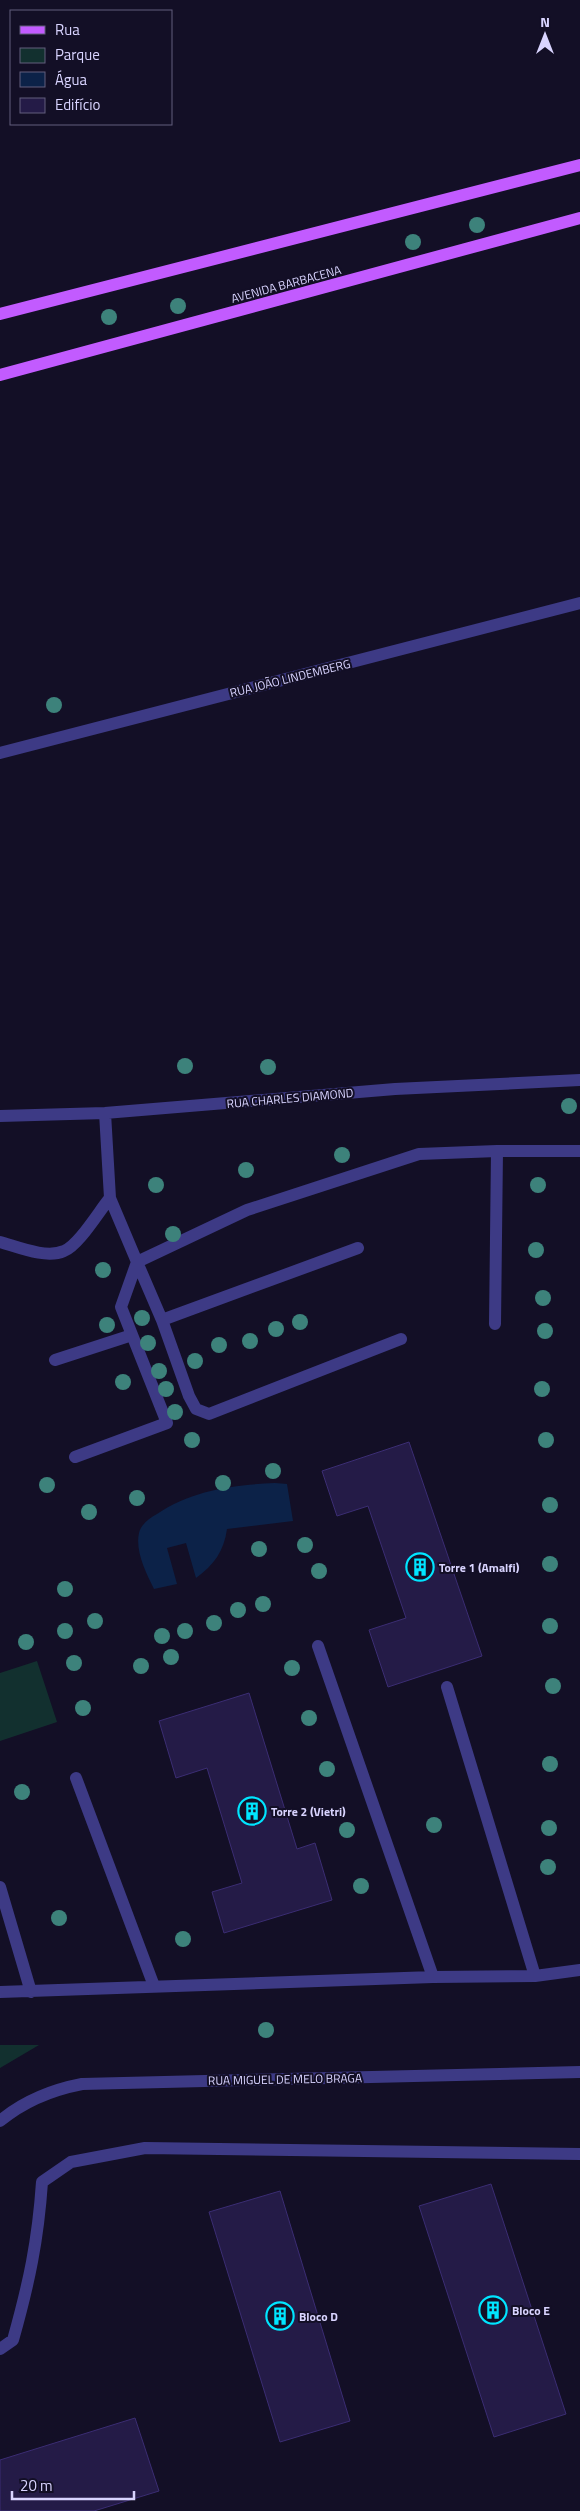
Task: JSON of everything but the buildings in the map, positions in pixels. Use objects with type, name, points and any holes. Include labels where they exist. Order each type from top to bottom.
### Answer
[{"type":"main road","points":[[0,314],[580,165]]},
{"type":"main road","name":"AVENIDA BARBACENA","points":[[0,376],[580,218]]},
{"type":"street","name":"RUA JOÃO LINDEMBERG","points":[[0,752],[580,603]]},
{"type":"street","name":"RUA CHARLES DIAMOND","points":[[0,1116],[104,1113],[395,1089],[580,1080]]},
{"type":"street","points":[[104,1113],[110,1198],[162,1320],[189,1396],[196,1409],[209,1414],[401,1339]]},
{"type":"street","points":[[75,1457],[167,1423],[121,1307],[137,1262],[247,1210],[419,1154],[497,1151],[580,1151]]},
{"type":"street","points":[[496,1324],[497,1151]]},
{"type":"street","points":[[0,1242],[43,1253],[64,1251],[77,1240],[110,1198]]},
{"type":"street","points":[[162,1320],[358,1248]]},
{"type":"street","points":[[55,1360],[132,1335]]},
{"type":"street","points":[[318,1646],[433,1977]]},
{"type":"street","points":[[447,1687],[535,1976]]},
{"type":"street","points":[[76,1778],[154,1986]]},
{"type":"street","points":[[0,1887],[32,1992]]},
{"type":"street","points":[[0,1992],[433,1977],[535,1976],[580,1970]]},
{"type":"street","name":"RUA MIGUEL DE MELO BRAGA","points":[[0,2121],[23,2105],[48,2092],[82,2084],[580,2072]]},
{"type":"street","points":[[0,2348],[13,2340],[30,2280],[38,2233],[42,2182],[70,2162],[145,2148],[580,2154]]},
{"type":"green space","points":[[37,1661],[57,1722],[0,1741],[0,1673]]},
{"type":"green space","points":[[0,2045],[39,2045],[0,2068]]},
{"type":"water","points":[[275,1483],[287,1484],[293,1521],[227,1529],[221,1551],[213,1563],[196,1578],[186,1543],[167,1548],[177,1584],[154,1589],[142,1562],[138,1540],[139,1533],[146,1522],[170,1506],[199,1494],[229,1487]]},
{"type":"place","name":"Torre 1 (Amalfi)","points":[[420,1567]]},
{"type":"place","name":"Torre 2 (Vietri)","points":[[252,1811]]},
{"type":"place","name":"Bloco E","points":[[493,2310]]},
{"type":"place","name":"Bloco D","points":[[280,2316]]}]
